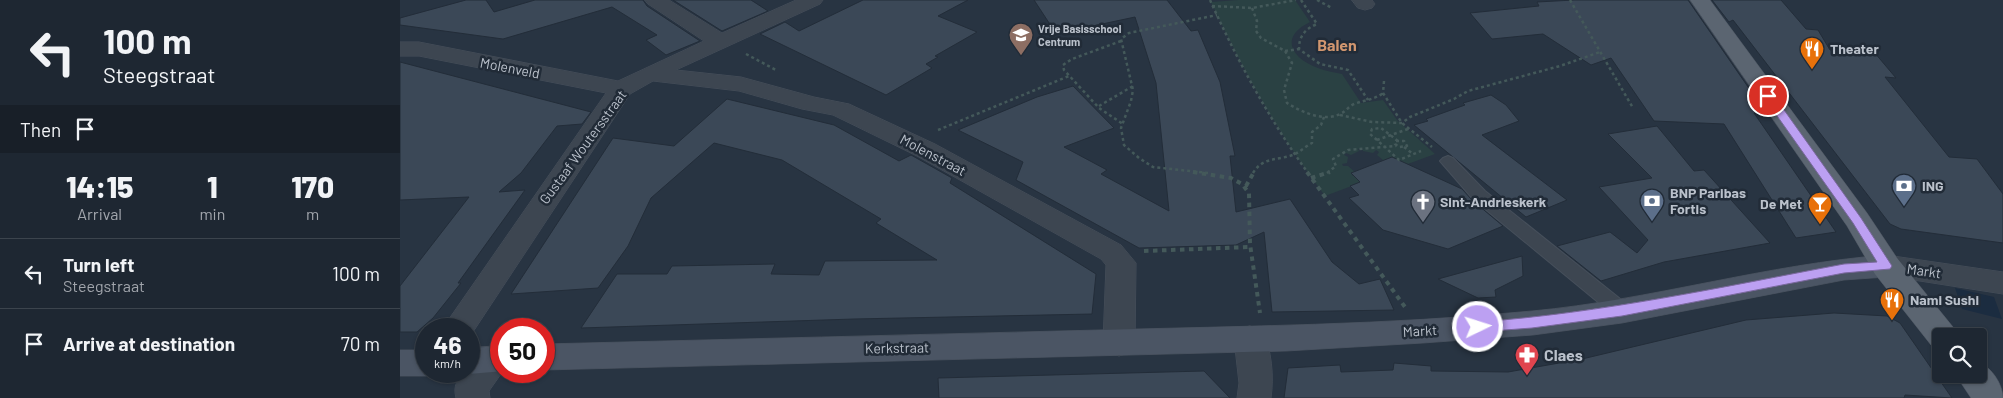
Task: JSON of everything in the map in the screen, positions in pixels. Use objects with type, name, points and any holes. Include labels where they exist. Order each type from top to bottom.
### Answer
[{"type":"main road","points":[[1700,0],[1857,220],[1886,266],[1936,328]]},
{"type":"main road","name":"Markt","points":[[1257,338],[1423,331],[1532,323],[1622,311],[1844,268],[1886,266]]},
{"type":"main road","name":"Kerkstraat","points":[[555,358],[1257,338]]},
{"type":"main road","points":[[400,363],[415,363]]},
{"type":"main road","points":[[1979,383],[1990,398]]},
{"type":"street","points":[[655,0],[721,42]]},
{"type":"street","name":"Gustaaf Woutersstraat","points":[[465,318],[621,89],[649,74],[813,0]]},
{"type":"street","name":"Molenveld","points":[[400,49],[419,49],[621,89]]},
{"type":"street","name":"Molenstraat","points":[[649,74],[741,84],[811,104],[840,109],[914,144],[1111,252]]},
{"type":"street","points":[[1111,252],[1121,263],[1119,343]]},
{"type":"street","name":"Markt","points":[[1886,266],[1997,282]]},
{"type":"street","points":[[1254,398],[1257,338]]},
{"type":"street","points":[[473,398],[471,388],[488,360]]},
{"type":"lane","points":[[1448,161],[1479,195],[1622,311]]},
{"type":"path","points":[[1210,0],[1275,124],[1294,154],[1423,331]]},
{"type":"path","points":[[1212,6],[1252,8],[1296,0]]},
{"type":"path","points":[[1299,49],[1300,36],[1304,31],[1318,24],[1301,0]]},
{"type":"path","points":[[1318,0],[1332,8]]},
{"type":"path","points":[[1570,0],[1634,108]]},
{"type":"path","points":[[1252,8],[1256,20],[1256,31],[1261,38],[1285,51],[1292,63],[1284,90],[1287,103],[1301,113],[1324,116],[1340,115],[1372,122],[1402,123],[1410,117],[1454,99],[1468,90],[1560,66],[1600,52]]},
{"type":"path","points":[[1122,124],[1114,121],[1098,106],[1069,76],[1064,70],[1063,65],[1072,59],[1121,40],[1129,33],[1217,15]]},
{"type":"path","points":[[1121,40],[1133,86],[1132,98],[1122,124],[1122,141],[1129,151],[1154,168],[1215,174],[1238,180],[1246,186],[1249,192],[1250,246],[1257,338]]},
{"type":"path","points":[[1285,51],[1299,49],[1320,64],[1348,70],[1368,100]]},
{"type":"path","points":[[914,144],[939,130],[1069,76]]},
{"type":"path","points":[[1340,115],[1351,105],[1378,97],[1382,93],[1384,81]]},
{"type":"path","points":[[1098,106],[1110,102],[1133,86]]},
{"type":"path","points":[[1382,93],[1402,123],[1448,161]]},
{"type":"path","points":[[1246,186],[1257,166],[1266,160],[1294,154],[1312,143],[1312,132],[1321,125],[1324,116]]},
{"type":"path","points":[[1404,147],[1407,146],[1405,142],[1398,141],[1381,128],[1372,129],[1369,132],[1385,150],[1398,160],[1421,151]]},
{"type":"path","points":[[1377,140],[1408,128]]},
{"type":"path","points":[[1396,146],[1395,143],[1398,141]]},
{"type":"path","points":[[1311,178],[1330,172],[1336,166],[1333,159],[1345,150],[1356,146],[1385,150],[1396,146],[1404,147],[1413,154]]},
{"type":"path","points":[[1111,252],[1250,246]]},
{"type":"green space","points":[[1295,0],[1310,22],[1294,34],[1292,47],[1295,53],[1309,64],[1342,74],[1361,103],[1383,100],[1397,120],[1435,154],[1394,169],[1377,155],[1379,152],[1376,150],[1373,153],[1363,151],[1362,148],[1351,155],[1346,153],[1344,155],[1348,157],[1347,163],[1342,164],[1343,166],[1348,166],[1355,172],[1351,173],[1353,176],[1358,174],[1365,181],[1325,196],[1277,126],[1236,53],[1211,2]]},
{"type":"water","points":[[1955,288],[1994,297],[2002,319],[1962,309]]},
{"type":"building","points":[[466,0],[486,0],[494,12],[535,0],[643,0],[647,6],[700,41],[666,55],[646,40],[657,35],[612,7],[503,39],[400,25],[400,18]]},
{"type":"building","points":[[673,0],[751,0],[768,11],[722,31]]},
{"type":"building","points":[[863,0],[968,0],[938,16],[977,32],[935,56],[938,57],[926,64],[932,68],[886,95],[760,34],[785,22],[799,31]]},
{"type":"building","points":[[1034,0],[1167,0],[1191,31],[1198,30],[1220,82],[1235,156],[1230,156],[1236,212],[1290,199],[1332,262],[1359,284],[1380,279],[1394,310],[1272,312],[1264,232],[1236,245],[1139,248],[1016,180],[1023,162],[958,130],[1037,97],[1073,86],[1114,128],[1064,147],[1107,170],[1101,174],[1169,211],[1156,83],[1135,17],[1060,33],[1060,31],[1055,32]]},
{"type":"building","points":[[1574,0],[1688,0],[1766,113],[1754,113],[1836,232],[1796,238],[1724,124],[1654,121],[1611,58],[1591,65],[1543,34],[1492,39],[1470,13],[1539,6],[1537,2]]},
{"type":"building","points":[[1712,0],[1781,0],[1806,29],[1818,30],[1830,50],[1874,52],[1896,78],[1885,77],[1949,157],[1977,159],[2003,194],[2003,243],[1901,229],[1890,224],[1733,20],[1729,22]]},
{"type":"building","points":[[400,62],[591,112],[582,124],[557,126],[521,173],[499,192],[525,190],[458,283],[461,283],[433,318],[415,318],[415,332],[400,332],[400,286],[469,197],[400,200]]},
{"type":"building","points":[[1491,95],[1506,105],[1519,121],[1482,135],[1567,200],[1526,217],[1414,125],[1465,105],[1463,103]]},
{"type":"building","points":[[727,99],[834,125],[899,161],[911,155],[952,178],[950,183],[1096,274],[1092,314],[854,319],[581,328],[617,274],[667,274],[672,266],[775,264],[771,274],[819,275],[825,261],[937,260],[876,223],[881,219],[782,160],[714,143],[651,198],[628,246],[598,288],[511,294],[613,138],[674,146]]},
{"type":"building","points":[[1657,126],[1694,171],[1704,170],[1770,243],[1664,262],[1601,281],[1557,246],[1610,232],[1637,253],[1648,240],[1599,187],[1652,178],[1608,134]]},
{"type":"building","points":[[1392,157],[1462,189],[1503,226],[1448,249],[1383,230],[1349,198],[1359,195],[1350,186],[1360,182],[1351,173]]},
{"type":"building","points":[[1522,256],[1523,276],[1495,290],[1496,297],[1478,298],[1438,279]]},
{"type":"building","points":[[1834,313],[1887,316],[1900,323],[1932,369],[1932,383],[1942,383],[1952,398],[1905,395],[1904,398],[1284,398],[1288,368],[1340,365],[1341,372],[1393,370],[1394,363],[1431,366],[1431,371],[1508,372],[1582,359],[1746,320]]},
{"type":"building","points":[[1204,371],[1230,398],[939,398],[938,378]]},
{"type":"place","name":"Vrije Basisschool Centrum","points":[[1021,56]]},
{"type":"place","name":"Theater","points":[[1812,70]]},
{"type":"place","name":"ING","points":[[1904,207]]},
{"type":"place","name":"BNP Paribas Fortis","points":[[1652,222]]},
{"type":"place","name":"Sint-Andrieskerk","points":[[1423,223]]},
{"type":"place","name":"De Met","points":[[1820,225]]},
{"type":"place","name":"Nami Sushi","points":[[1892,321]]},
{"type":"place","name":"Claes","points":[[1527,376]]},
{"type":"district","name":"Balen","points":[[1337,45]]},
{"type":"route","points":[[1478,327],[1532,323],[1622,311],[1844,268],[1886,266],[1857,220],[1768,96]]}]
